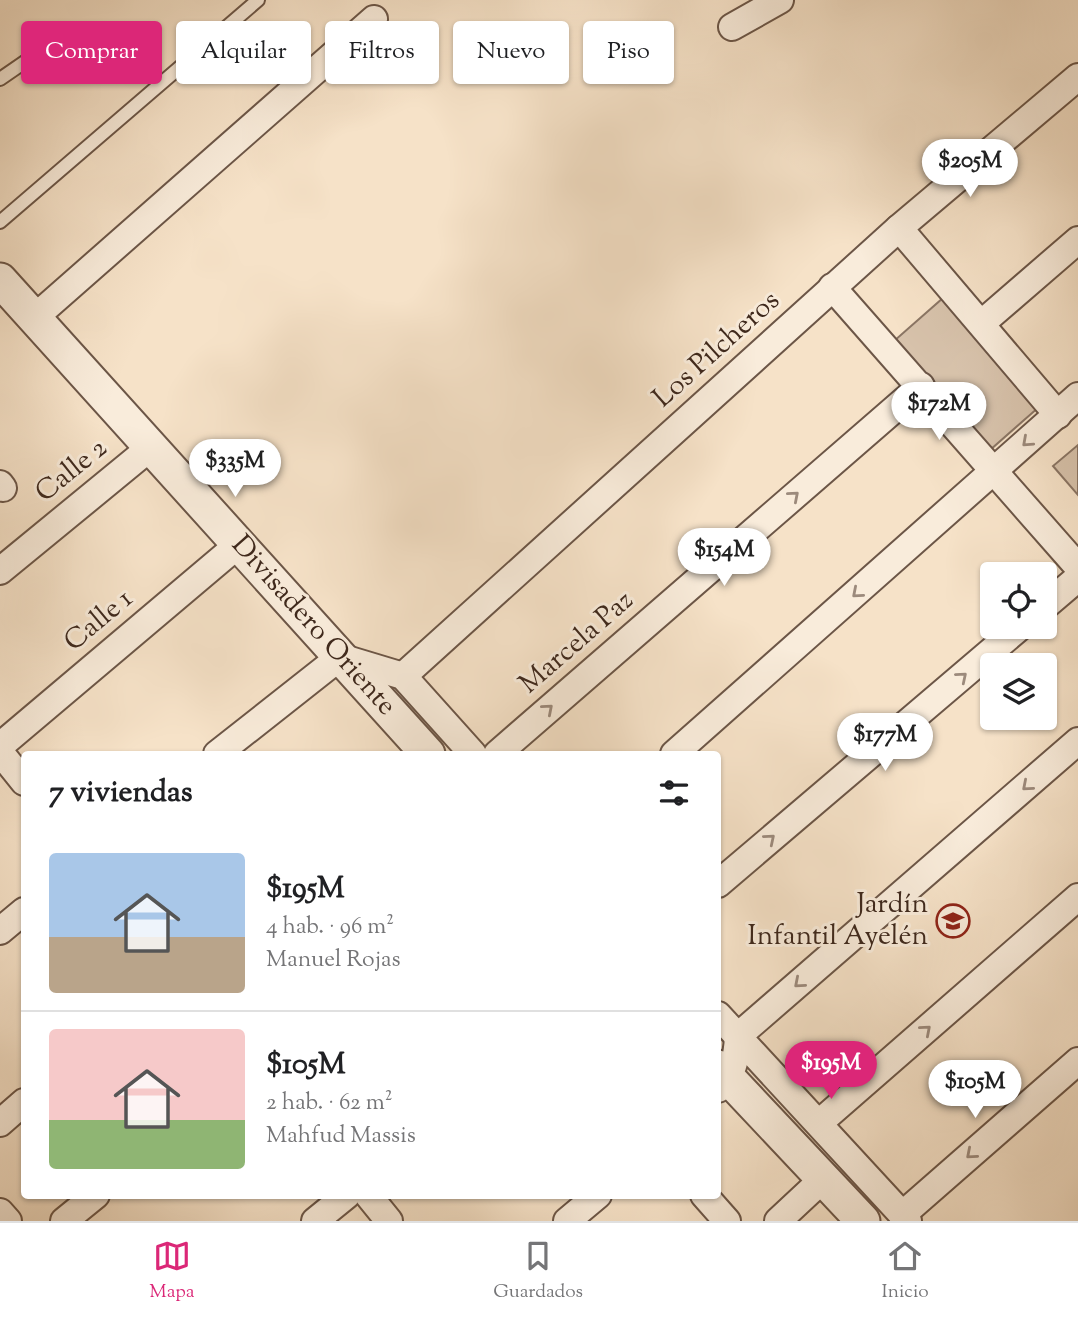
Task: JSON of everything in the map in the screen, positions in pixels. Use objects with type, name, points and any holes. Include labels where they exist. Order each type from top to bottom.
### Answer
[{"type":"street","points":[[732,27],[780,0]]},
{"type":"street","points":[[33,319],[374,19]]},
{"type":"street","name":"Los Pilcheros","points":[[403,677],[899,228],[1078,77]]},
{"type":"street","points":[[899,228],[1058,415]]},
{"type":"street","points":[[982,323],[1078,240]]},
{"type":"street","name":"Divisadero Oriente","points":[[0,280],[425,751]]},
{"type":"street","points":[[832,288],[1078,567]]},
{"type":"street","name":"Marcela Paz","points":[[500,751],[921,386]]},
{"type":"street","points":[[677,751],[1078,396]]},
{"type":"street","name":"Calle 2","points":[[0,571],[151,447]]},
{"type":"street","name":"Calle 1","points":[[0,746],[239,544]]},
{"type":"street","points":[[1057,596],[1078,578]]},
{"type":"street","points":[[721,881],[1006,639]]},
{"type":"street","points":[[221,751],[340,657],[403,677],[470,751]]},
{"type":"street","points":[[863,1221],[721,1078],[737,1058],[738,1037],[1078,741]]},
{"type":"street","points":[[0,752],[21,778]]},
{"type":"street","points":[[819,1123],[1078,897]]},
{"type":"street","points":[[0,931],[21,914]]},
{"type":"street","points":[[721,1018],[905,1218],[1078,1060]]},
{"type":"street","points":[[0,1122],[21,1104]]},
{"type":"street","points":[[778,1221],[823,1179]]},
{"type":"street","points":[[64,1221],[91,1199]]},
{"type":"street","points":[[315,1221],[342,1199]]},
{"type":"street","points":[[371,1199],[389,1221]]},
{"type":"street","points":[[567,1221],[593,1199]]},
{"type":"street","points":[[708,1199],[727,1221]]},
{"type":"street","points":[[0,1212],[8,1221]]},
{"type":"lane","points":[[0,222],[258,0]]},
{"type":"lane","points":[[0,79],[21,65]]},
{"type":"shaded area","points":[[943,298],[1039,407],[990,450],[894,341]]},
{"type":"shaded area","points":[[1078,445],[1078,495],[1053,466]]},
{"type":"place","name":"Jardín Infantil Ayelén","points":[[953,921]]}]
